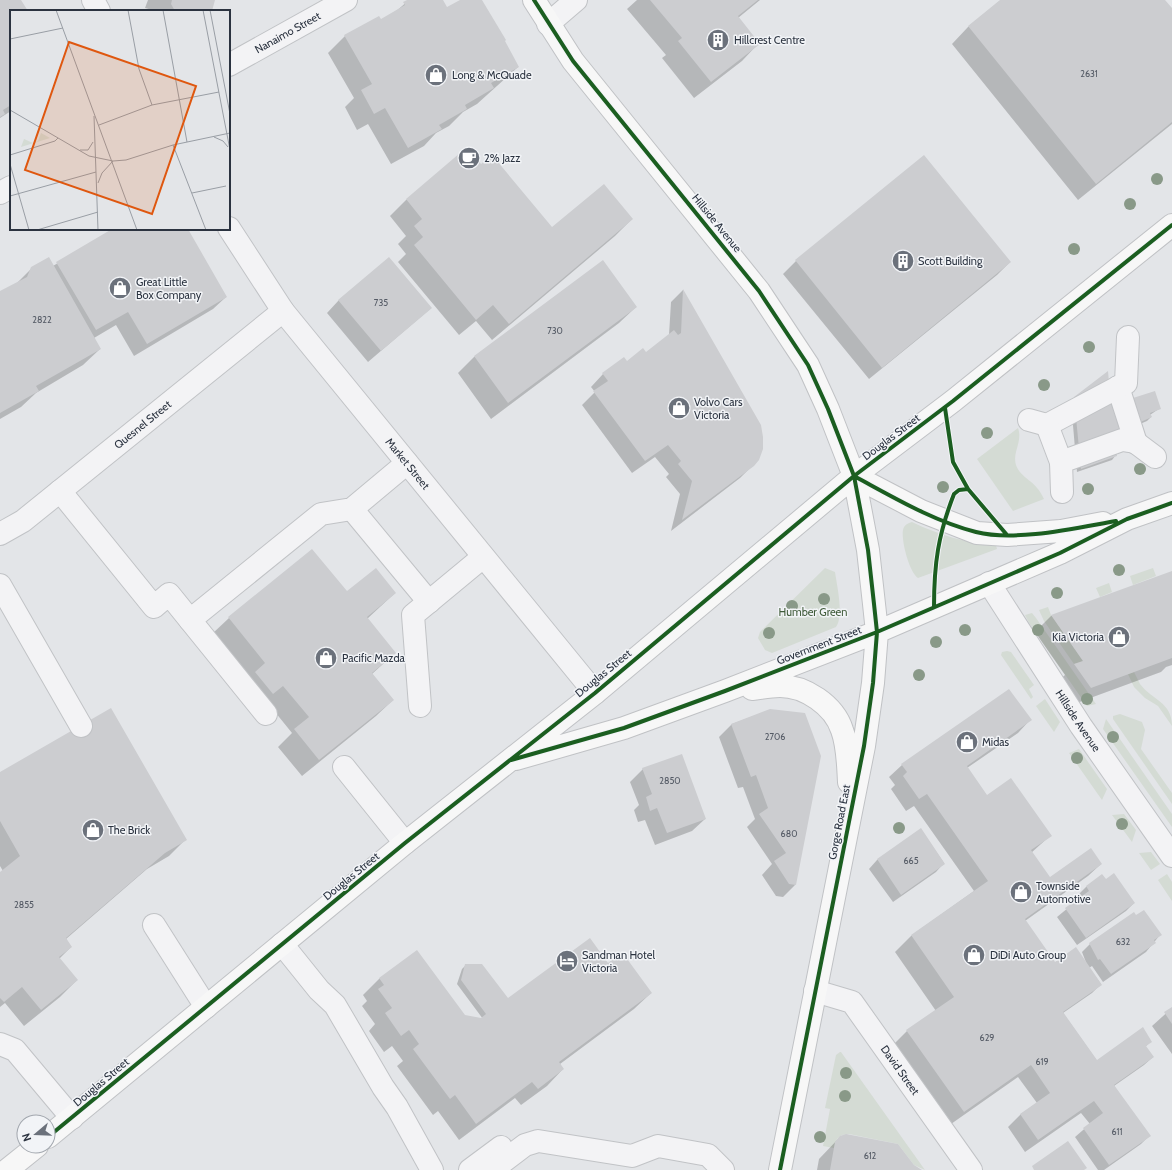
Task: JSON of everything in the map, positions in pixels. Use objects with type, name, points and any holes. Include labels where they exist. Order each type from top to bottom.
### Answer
[{"type":"main road","name":"Hillside Avenue","points":[[534,0],[573,62],[759,291],[808,365],[828,409],[854,476]]},
{"type":"main road","name":"Douglas Street","points":[[56,1131],[405,842],[594,693],[854,476],[953,401],[1172,225]]},
{"type":"main road","name":"Government Street","points":[[854,476],[915,509],[977,533],[1007,535],[1061,531],[1127,519]]},
{"type":"main road","name":"Gorge Road East","points":[[780,1170],[851,805],[864,746],[873,683],[877,632],[868,550],[854,476]]},
{"type":"main road","name":"Government Street","points":[[506,762],[624,728],[725,692],[877,632],[1060,553],[1127,519],[1172,502]]},
{"type":"main road","points":[[725,692],[781,686],[809,692],[828,708],[842,728],[847,753],[851,805]]},
{"type":"main road","points":[[7,1170],[27,1154]]},
{"type":"street","points":[[93,0],[98,10]]},
{"type":"street","name":"Nanaimo Street","points":[[230,64],[346,0]]},
{"type":"street","points":[[548,24],[576,0]]},
{"type":"street","points":[[0,193],[10,188]]},
{"type":"street","name":"Market Street","points":[[230,230],[283,310],[594,693]]},
{"type":"street","name":"Quesnel Street","points":[[0,534],[23,521],[283,310]]},
{"type":"street","points":[[1062,492],[1061,462],[1038,422],[1126,383],[1128,337]]},
{"type":"street","points":[[1118,387],[1136,443]]},
{"type":"street","points":[[1061,462],[1122,440],[1136,443],[1155,456]]},
{"type":"street","points":[[190,620],[321,514],[352,509],[407,463]]},
{"type":"street","points":[[60,491],[154,607],[169,594],[266,714]]},
{"type":"street","points":[[352,509],[429,602]]},
{"type":"street","points":[[420,706],[413,615],[483,557]]},
{"type":"street","name":"Hillside Avenue","points":[[989,583],[1081,726],[1172,856]]},
{"type":"street","points":[[0,585],[80,726]]},
{"type":"street","points":[[344,767],[405,842]]},
{"type":"street","points":[[154,925],[206,1006]]},
{"type":"street","points":[[282,944],[319,990],[335,1004],[397,1107],[432,1170]]},
{"type":"street","name":"David Street","points":[[815,991],[852,1002],[971,1170]]},
{"type":"street","points":[[0,1044],[16,1050],[72,1118]]},
{"type":"street","points":[[470,1170],[521,1132],[539,1128],[616,1140],[632,1156]]},
{"type":"street","points":[[492,1170],[525,1145],[538,1141],[632,1156],[658,1146],[708,1155],[723,1170]]},
{"type":"green space","points":[[1018,428],[1019,438],[1015,456],[1016,465],[1021,474],[1037,488],[1044,499],[1013,511],[977,459]]},
{"type":"green space","points":[[912,522],[953,538],[996,545],[997,549],[918,578],[906,556],[903,541],[904,528],[906,524]]},
{"type":"green space","name":"Humber Green","points":[[825,568],[835,572],[840,608],[840,616],[836,627],[772,653],[765,650],[758,638],[760,632]]},
{"type":"green space","points":[[1153,568],[1156,576],[1133,585],[1130,576]]},
{"type":"green space","points":[[1109,583],[1112,592],[1100,597],[1096,588]]},
{"type":"green space","points":[[1048,607],[1051,615],[1083,661],[1074,664],[1044,621],[1039,610]]},
{"type":"green space","points":[[1032,613],[1096,704],[1087,706],[1029,623],[1025,615]]},
{"type":"green space","points":[[1002,652],[1011,652],[1034,685],[1029,689],[1033,697],[1031,699],[1001,655]]},
{"type":"green space","points":[[1134,672],[1140,684],[1165,706],[1169,712],[1172,726],[1158,706],[1145,698],[1134,687],[1128,674]]},
{"type":"green space","points":[[1045,699],[1060,722],[1054,732],[1036,706]]},
{"type":"green space","points":[[1120,714],[1142,722],[1145,730],[1141,749],[1172,793],[1172,804],[1113,719],[1113,716]]},
{"type":"green space","points":[[1106,719],[1172,814],[1172,827],[1103,729]]},
{"type":"green space","points":[[1079,749],[1107,789],[1102,800],[1069,753]]},
{"type":"green space","points":[[1124,814],[1136,830],[1132,842],[1112,815]]},
{"type":"green space","points":[[1151,852],[1160,864],[1151,870],[1139,853]]},
{"type":"green space","points":[[1167,874],[1172,882],[1172,901],[1158,880]]},
{"type":"green space","points":[[840,1052],[925,1170],[914,1165],[898,1144],[849,1134],[842,1135],[837,1139],[834,1148],[823,1146],[830,1109],[825,1108],[836,1055]]},
{"type":"building","points":[[0,0],[21,0],[27,10],[10,10],[10,106],[3,110],[5,114],[0,117]]},
{"type":"building","points":[[172,0],[215,0],[212,10],[174,10],[171,4]]},
{"type":"building","name":"Long & McQuade","points":[[407,0],[443,0],[447,7],[460,0],[482,0],[506,40],[505,41],[519,67],[491,83],[494,88],[465,105],[467,109],[439,125],[442,129],[408,148],[385,108],[374,114],[361,90],[372,84],[344,35],[379,16],[381,19],[405,5],[403,2]]},
{"type":"building","name":"Hillcrest Centre","points":[[650,0],[758,0],[738,16],[760,44],[711,82],[678,41],[682,38]]},
{"type":"building","points":[[1000,0],[1165,0],[1172,8],[1172,122],[1096,184],[968,26]]},
{"type":"building","points":[[467,147],[481,164],[492,155],[552,227],[604,184],[633,219],[509,324],[493,305],[476,320],[414,245],[423,237],[414,226],[422,219],[406,199]]},
{"type":"building","name":"Scott Building","points":[[924,155],[1011,262],[882,368],[795,260]]},
{"type":"building","name":"Great Little Box Company","points":[[110,230],[189,230],[227,297],[147,344],[128,312],[96,330],[56,262]]},
{"type":"building","points":[[49,257],[101,349],[36,386],[39,391],[0,413],[0,291],[27,277],[31,267]]},
{"type":"building","points":[[389,257],[432,308],[381,351],[338,300]]},
{"type":"building","points":[[603,260],[637,307],[508,403],[474,356]]},
{"type":"building","name":"Volvo Cars Victoria","points":[[683,289],[761,425],[763,449],[759,460],[754,466],[682,520],[692,481],[678,464],[681,461],[668,445],[645,461],[593,391],[608,381],[602,373],[624,357],[627,361],[643,348],[646,352],[674,330],[678,335],[681,333]]},
{"type":"building","points":[[1108,371],[1111,405],[1155,391],[1161,409],[1150,413],[1152,417],[1115,433],[1117,456],[1081,469],[1074,397]]},
{"type":"building","name":"Pacific Mazda","points":[[312,549],[347,591],[376,568],[396,593],[367,617],[396,653],[372,673],[394,700],[319,760],[294,729],[309,717],[283,686],[273,694],[255,672],[265,663],[228,617]]},
{"type":"building","name":"Kia Victoria","points":[[1172,571],[1172,658],[1091,688],[1074,664],[1083,661],[1051,615]]},
{"type":"building","points":[[1009,689],[1032,720],[967,766],[987,795],[1011,778],[1052,836],[1031,850],[1050,877],[1091,848],[1102,864],[1025,919],[1055,962],[1076,947],[1102,985],[1063,1012],[1097,1060],[1143,1027],[1152,1042],[1146,1046],[1154,1057],[1114,1085],[1151,1136],[1109,1165],[1083,1128],[1103,1113],[1094,1101],[1038,1140],[1020,1114],[1050,1093],[1031,1065],[964,1112],[906,1030],[954,997],[911,935],[988,881],[927,794],[919,799],[903,776],[907,772],[901,764]]},
{"type":"building","name":"The Brick","points":[[111,708],[187,840],[165,853],[66,938],[72,947],[59,957],[78,980],[41,1010],[22,987],[4,1002],[0,998],[0,872],[20,856],[0,821],[0,772]]},
{"type":"building","points":[[770,709],[805,713],[821,756],[796,885],[789,884],[774,861],[786,853],[759,814],[768,808],[756,775],[751,777],[731,724]]},
{"type":"building","points":[[682,754],[706,819],[667,833],[657,808],[650,811],[646,797],[652,794],[642,768]]},
{"type":"building","points":[[921,828],[945,864],[901,895],[877,859]]},
{"type":"building","points":[[1114,873],[1135,903],[1086,938],[1065,908],[1089,891],[1086,886],[1102,874],[1106,879]]},
{"type":"building","points":[[1144,910],[1162,935],[1154,940],[1156,943],[1111,974],[1100,959],[1098,960],[1089,943],[1134,912],[1136,915]]},
{"type":"building","points":[[590,938],[608,963],[622,952],[652,993],[559,1062],[564,1069],[538,1089],[532,1082],[476,1124],[455,1095],[450,1099],[413,1049],[419,1044],[409,1030],[401,1036],[385,1013],[392,1008],[378,989],[384,985],[379,978],[417,950],[465,1015],[481,1018],[486,1014],[461,980],[465,964],[482,964],[508,998]]},
{"type":"building","points":[[1172,1007],[1172,1024],[1164,1012]]},
{"type":"building","points":[[846,1134],[898,1144],[914,1165],[922,1170],[830,1170],[835,1142],[840,1136]]},
{"type":"building","points":[[1068,1141],[1087,1168],[1084,1170],[1034,1170],[1032,1166]]},
{"type":"cycle path","points":[[534,0],[573,61],[759,291],[808,365],[828,409],[854,476],[868,550],[877,632],[873,683],[864,746],[780,1170]]},
{"type":"cycle path","points":[[56,1130],[405,843],[595,693],[854,476],[953,401],[1172,225]]},
{"type":"cycle path","points":[[945,408],[953,462],[968,489]]},
{"type":"cycle path","points":[[854,476],[898,500],[944,522],[976,532],[992,535],[1027,535],[1046,533],[1116,521]]},
{"type":"cycle path","points":[[934,607],[938,550],[944,523],[954,494],[959,490],[968,489],[1007,535]]},
{"type":"cycle path","points":[[511,760],[624,728],[725,691],[877,632],[1060,553],[1127,519],[1172,503]]},
{"type":"place","name":"Hillcrest Centre","points":[[718,40]]},
{"type":"place","name":"Long & McQuade","points":[[436,75]]},
{"type":"place","name":"2% Jazz","points":[[469,158]]},
{"type":"place","name":"Scott Building","points":[[903,261]]},
{"type":"place","name":"Great Little Box Company","points":[[120,288]]},
{"type":"place","name":"Volvo Cars Victoria","points":[[679,408]]},
{"type":"place","name":"Kia Victoria","points":[[1119,637]]},
{"type":"place","name":"Pacific Mazda","points":[[326,658]]},
{"type":"place","name":"Midas","points":[[967,742]]},
{"type":"place","name":"The Brick","points":[[93,830]]},
{"type":"place","name":"Townside Automotive","points":[[1021,892]]},
{"type":"place","name":"DiDi Auto Group","points":[[974,955]]},
{"type":"place","name":"Sandman Hotel Victoria","points":[[567,961]]}]
